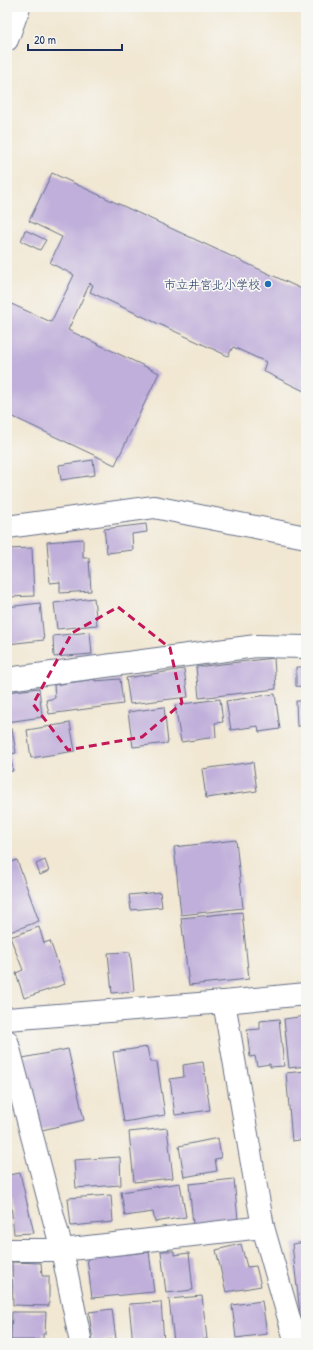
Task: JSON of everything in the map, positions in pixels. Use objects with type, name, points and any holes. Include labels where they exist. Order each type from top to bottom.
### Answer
[{"type":"street","points":[[7,40],[19,7]]},
{"type":"street","points":[[7,527],[154,507],[306,537]]},
{"type":"street","points":[[7,679],[256,646],[306,647]]},
{"type":"street","points":[[7,1018],[224,1002],[306,994]]},
{"type":"street","points":[[224,1002],[263,1227],[294,1336],[294,1343]]},
{"type":"street","points":[[7,1041],[62,1250],[81,1343]]},
{"type":"street","points":[[7,1250],[62,1250],[263,1227]]},
{"type":"highlighted area","points":[[118,607],[170,648],[182,703],[142,737],[68,750],[33,704],[72,633]]},
{"type":"building","points":[[52,173],[306,291],[306,392],[263,371],[266,362],[233,347],[228,356],[90,292],[93,285],[90,283],[68,330],[159,373],[115,465],[7,414],[7,302],[51,322],[74,275],[50,263],[62,237],[29,221]]},
{"type":"building","points":[[25,230],[46,240],[40,250],[21,241]]},
{"type":"building","points":[[93,460],[95,475],[61,480],[59,465]]},
{"type":"building","points":[[146,524],[147,532],[132,534],[133,550],[107,553],[104,529]]},
{"type":"building","points":[[83,539],[83,558],[89,558],[91,591],[60,593],[60,582],[50,583],[47,542]]},
{"type":"building","points":[[32,548],[34,596],[7,597],[7,549]]},
{"type":"building","points":[[94,598],[97,625],[57,629],[54,603]]},
{"type":"building","points":[[40,603],[44,640],[7,644],[7,607]]},
{"type":"building","points":[[90,632],[92,654],[54,657],[53,636]]},
{"type":"building","points":[[274,658],[276,689],[199,698],[196,667]]},
{"type":"building","points":[[296,667],[306,667],[306,687],[296,686]]},
{"type":"building","points":[[184,669],[188,697],[130,704],[126,678]]},
{"type":"building","points":[[95,679],[95,681],[120,679],[123,704],[49,714],[46,700],[55,698],[54,685]]},
{"type":"building","points":[[39,688],[42,717],[7,722],[7,692]]},
{"type":"building","points":[[275,694],[280,729],[259,732],[258,726],[231,730],[226,701]]},
{"type":"building","points":[[220,699],[223,722],[215,723],[216,737],[181,742],[175,705]]},
{"type":"building","points":[[296,701],[306,701],[306,726],[297,726]]},
{"type":"building","points":[[164,707],[168,743],[133,747],[128,712]]},
{"type":"building","points":[[70,723],[75,751],[31,758],[27,730]]},
{"type":"building","points":[[12,729],[16,753],[10,754],[13,771],[7,772],[7,730]]},
{"type":"building","points":[[253,762],[257,791],[206,798],[202,769]]},
{"type":"building","points":[[236,840],[243,908],[181,915],[174,847]]},
{"type":"building","points":[[17,860],[39,921],[7,933],[7,864]]},
{"type":"building","points":[[45,860],[49,871],[40,875],[36,864]]},
{"type":"building","points":[[160,892],[162,907],[131,910],[129,895]]},
{"type":"building","points":[[242,912],[249,979],[189,985],[181,918]]},
{"type":"building","points":[[39,927],[44,943],[50,941],[65,984],[24,998],[16,973],[23,970],[10,937]]},
{"type":"building","points":[[130,952],[134,991],[112,993],[108,953]]},
{"type":"building","points":[[306,1016],[306,1066],[289,1068],[284,1019]]},
{"type":"building","points":[[279,1019],[284,1066],[270,1067],[270,1064],[257,1066],[255,1056],[250,1057],[247,1030],[260,1029],[260,1021]]},
{"type":"building","points":[[147,1047],[150,1062],[157,1062],[165,1115],[124,1122],[113,1052]]},
{"type":"building","points":[[68,1049],[84,1120],[38,1131],[23,1058]]},
{"type":"building","points":[[203,1062],[210,1110],[175,1115],[170,1079],[184,1077],[183,1065]]},
{"type":"building","points":[[306,1071],[306,1139],[292,1141],[286,1073]]},
{"type":"building","points":[[167,1128],[173,1178],[134,1182],[129,1132]]},
{"type":"building","points":[[218,1138],[221,1158],[215,1159],[217,1171],[184,1177],[179,1146]]},
{"type":"building","points":[[120,1157],[121,1185],[76,1188],[74,1160]]},
{"type":"building","points":[[20,1173],[34,1233],[14,1234],[8,1175]]},
{"type":"building","points":[[234,1179],[238,1220],[193,1224],[189,1184]]},
{"type":"building","points":[[180,1183],[186,1217],[155,1222],[153,1212],[125,1216],[121,1192]]},
{"type":"building","points":[[8,1187],[10,1197],[7,1198],[7,1188]]},
{"type":"building","points":[[111,1195],[113,1222],[71,1226],[68,1198]]},
{"type":"building","points":[[7,1214],[10,1229],[7,1230]]},
{"type":"building","points":[[306,1242],[306,1322],[301,1322],[292,1244]]},
{"type":"building","points":[[241,1244],[247,1267],[256,1266],[261,1286],[226,1292],[216,1250]]},
{"type":"building","points":[[161,1251],[174,1251],[174,1255],[189,1253],[193,1290],[166,1293]]},
{"type":"building","points":[[149,1252],[154,1292],[92,1298],[87,1258]]},
{"type":"building","points":[[12,1262],[41,1263],[42,1276],[49,1276],[49,1306],[13,1305]]},
{"type":"building","points":[[202,1296],[207,1339],[174,1342],[169,1299]]},
{"type":"building","points":[[262,1301],[267,1334],[236,1338],[232,1305]]},
{"type":"building","points":[[161,1302],[164,1342],[133,1343],[129,1304]]},
{"type":"building","points":[[112,1309],[116,1339],[93,1342],[89,1312]]},
{"type":"building","points":[[12,1312],[46,1312],[45,1334],[43,1334],[43,1340],[11,1340]]},
{"type":"place","name":"市立井宮北小学校","points":[[268,284]]}]
